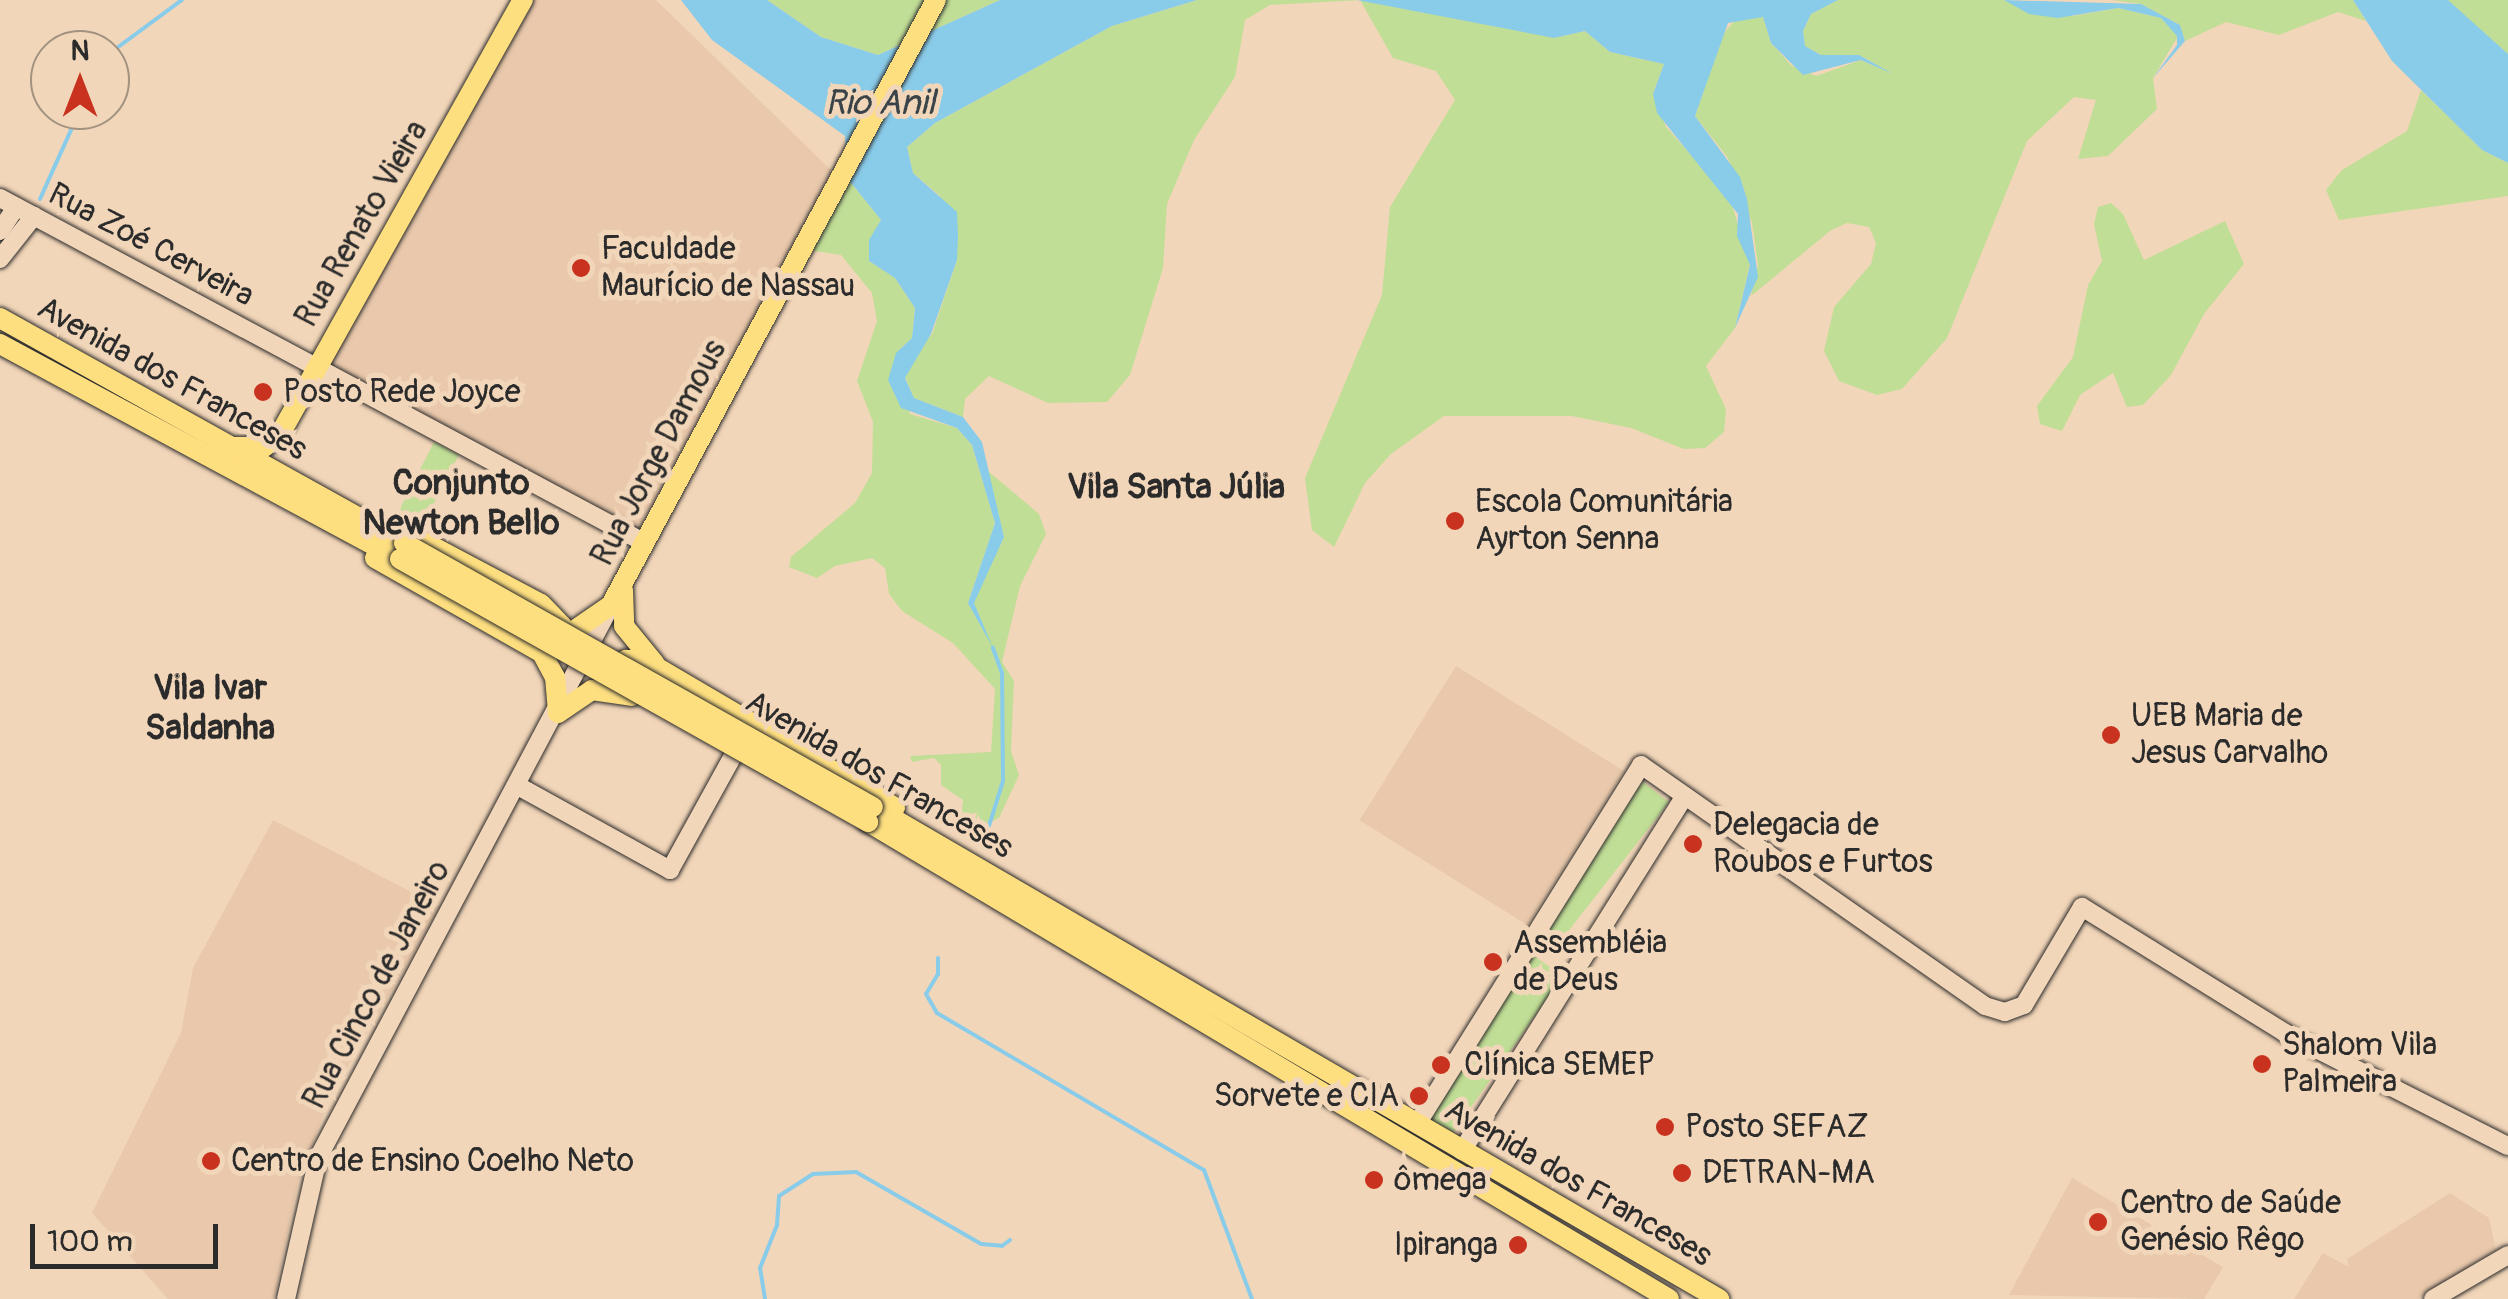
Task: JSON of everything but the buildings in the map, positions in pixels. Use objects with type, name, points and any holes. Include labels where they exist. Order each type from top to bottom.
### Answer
[{"type":"main road","name":"Rua Renato Vieira","points":[[234,447],[264,447],[276,439],[523,0]]},
{"type":"main road","name":"Rua Jorge Damous","points":[[611,605],[936,0]]},
{"type":"main road","name":"Avenida dos Franceses","points":[[0,318],[234,447],[316,494],[402,551],[871,814],[978,866],[1718,1299]]},
{"type":"main road","name":"Avenida dos Franceses","points":[[0,344],[254,483],[402,551]]},
{"type":"main road","points":[[254,483],[526,642],[552,667],[558,713],[586,692],[625,692]]},
{"type":"main road","points":[[316,494],[388,522],[541,604],[562,626],[556,644]]},
{"type":"main road","points":[[624,581],[624,626],[660,669]]},
{"type":"main road","points":[[526,642],[556,644],[611,605]]},
{"type":"main road","points":[[948,873],[733,756],[625,692],[616,677],[624,661],[640,659],[660,669],[871,791],[978,866]]},
{"type":"main road","name":"Avenida dos Franceses","points":[[871,814],[948,873],[1669,1299]]},
{"type":"street","name":"Rua Zoé Cerveira","points":[[8,202],[644,542]]},
{"type":"street","points":[[0,231],[8,202]]},
{"type":"street","points":[[0,259],[34,216]]},
{"type":"street","name":"Rua Jorge Damous","points":[[558,713],[611,605]]},
{"type":"street","name":"Rua Cinco de Janeiro","points":[[286,1299],[318,1158],[558,713]]},
{"type":"street","points":[[518,786],[670,870],[733,756]]},
{"type":"street","points":[[1417,1124],[1642,765],[1996,1010],[2024,1004],[2082,907],[2285,1033],[2508,1146]]},
{"type":"street","points":[[1462,1151],[1685,796]]},
{"type":"street","points":[[2434,1299],[2508,1254]]},
{"type":"shaded area","name":"Faculdade Maurício de Nassau","points":[[534,0],[656,0],[832,171],[638,531],[328,365]]},
{"type":"shaded area","points":[[1456,666],[1624,771],[1527,925],[1360,820]]},
{"type":"shaded area","points":[[273,820],[440,907],[330,1097],[298,1182],[274,1299],[168,1299],[92,1213],[181,1033],[193,968]]},
{"type":"shaded area","name":"Centro de Saúde Genésio Rêgo","points":[[2072,1178],[2223,1267],[2204,1299],[2009,1295]]},
{"type":"shaded area","points":[[2450,1193],[2489,1218],[2496,1250],[2418,1299],[2294,1299],[2323,1253],[2349,1267],[2347,1259]]},
{"type":"green space","points":[[767,0],[1000,0],[878,55],[821,37]]},
{"type":"green space","points":[[1197,0],[1360,0],[1270,5],[1245,20],[1235,77],[1194,140],[1167,204],[1163,268],[1130,375],[1107,402],[1048,403],[989,376],[965,399],[963,417],[914,398],[905,377],[908,364],[932,334],[957,260],[940,196],[913,173],[907,147],[935,123],[1112,26]]},
{"type":"green space","points":[[1360,0],[1502,23],[1554,38],[1585,31],[1610,52],[1664,64],[1653,94],[1666,127],[1730,198],[1750,264],[1735,328],[1706,366],[1726,409],[1724,432],[1705,448],[1684,449],[1631,428],[1572,416],[1444,416],[1391,454],[1365,483],[1334,547],[1312,530],[1305,478],[1382,295],[1390,207],[1455,100],[1436,71],[1393,58]]},
{"type":"green space","points":[[1838,0],[2004,0],[2073,16],[2118,8],[2161,18],[2178,36],[2153,78],[2157,109],[2108,156],[2078,159],[2096,100],[2074,97],[2027,141],[1947,338],[1902,389],[1877,395],[1839,381],[1824,351],[1834,307],[1871,264],[1876,243],[1869,227],[1847,223],[1830,231],[1751,296],[1758,265],[1752,223],[1728,158],[1695,116],[1722,35],[1737,18],[1763,17],[1771,43],[1792,66],[1816,76],[1861,60],[1886,70],[1859,55],[1821,55],[1805,46],[1803,31],[1811,14]]},
{"type":"green space","points":[[2112,0],[2353,0],[2366,21],[2338,12],[2279,35],[2226,22],[2185,41],[2180,25],[2141,4]]},
{"type":"green space","points":[[2448,0],[2508,0],[2508,54],[2455,10]]},
{"type":"green space","points":[[2421,90],[2482,150],[2508,163],[2508,196],[2339,220],[2326,190],[2342,170],[2407,131]]},
{"type":"green space","points":[[848,179],[881,220],[869,261],[895,278],[915,308],[912,338],[896,353],[910,414],[957,428],[972,445],[995,523],[968,603],[981,620],[973,603],[1004,537],[988,471],[1039,514],[1046,534],[1020,586],[1002,662],[1014,681],[1011,751],[1019,775],[999,818],[982,826],[960,826],[963,800],[941,785],[941,765],[934,758],[912,762],[910,756],[991,752],[995,689],[953,643],[902,611],[889,594],[885,568],[872,558],[835,566],[817,578],[789,567],[791,557],[855,503],[872,473],[873,422],[857,381],[877,321],[872,293],[841,255],[808,250]]},
{"type":"green space","points":[[2111,203],[2123,214],[2144,260],[2225,221],[2244,264],[2204,314],[2171,375],[2143,405],[2127,407],[2113,373],[2080,395],[2062,431],[2040,424],[2037,406],[2073,357],[2088,285],[2102,261],[2094,224],[2098,207]]},
{"type":"green space","points":[[434,442],[459,455],[420,531],[395,519]]},
{"type":"green space","points":[[1643,782],[1669,802],[1553,951],[1527,931]]},
{"type":"green space","points":[[1534,956],[1563,976],[1451,1135],[1423,1115]]},
{"type":"water","name":"Rio Anil","points":[[681,0],[767,0],[821,37],[878,55],[1000,0],[1197,0],[1112,26],[935,123],[907,147],[913,173],[957,212],[958,236],[957,260],[931,334],[905,378],[914,398],[963,417],[982,442],[1004,537],[974,603],[993,648],[968,603],[995,523],[972,445],[957,428],[901,408],[888,380],[896,353],[912,338],[915,308],[895,278],[869,261],[869,240],[881,220],[848,179],[845,136],[712,40]]},
{"type":"water","points":[[1357,0],[1838,0],[1811,14],[1803,31],[1805,46],[1821,55],[1859,55],[1893,74],[1861,60],[1803,75],[1771,43],[1763,17],[1728,23],[1695,116],[1740,177],[1747,199],[1758,277],[1735,328],[1750,265],[1737,236],[1738,214],[1657,113],[1653,94],[1664,64],[1610,52],[1585,31],[1554,38]]},
{"type":"water","points":[[2004,0],[2141,4],[2180,25],[2185,41],[2153,78],[2177,45],[2177,36],[2161,18],[2118,8],[2058,18],[2029,14]]},
{"type":"water","points":[[2353,0],[2448,0],[2508,54],[2508,163],[2482,150],[2392,61]]},
{"type":"waterway","points":[[130,38],[182,0]]},
{"type":"waterway","points":[[40,199],[71,130]]},
{"type":"waterway","points":[[984,842],[1003,781],[1002,673],[993,648]]},
{"type":"waterway","points":[[938,958],[938,974],[926,994],[937,1013],[1204,1170],[1252,1299]]},
{"type":"waterway","points":[[765,1299],[760,1268],[777,1225],[779,1196],[813,1174],[856,1172],[981,1244],[1002,1246],[1010,1240]]},
{"type":"place","name":"Faculdade Maurício de Nassau","points":[[581,268]]},
{"type":"place","name":"Posto Rede Joyce","points":[[263,392]]},
{"type":"place","name":"Escola Comunitária Ayrton Senna","points":[[1455,521]]},
{"type":"place","name":"UEB Maria de Jesus Carvalho","points":[[2111,735]]},
{"type":"place","name":"Delegacia de Roubos e Furtos","points":[[1693,844]]},
{"type":"place","name":"Assembléia de Deus","points":[[1493,962]]},
{"type":"place","name":"Shalom Vila Palmeira","points":[[2262,1064]]},
{"type":"place","name":"Clínica SEMEP","points":[[1441,1065]]},
{"type":"place","name":"Sorvete e CIA","points":[[1419,1096]]},
{"type":"place","name":"Posto SEFAZ","points":[[1665,1127]]},
{"type":"place","name":"Centro de Ensino Coelho Neto","points":[[211,1161]]},
{"type":"place","name":"DETRAN-MA","points":[[1682,1173]]},
{"type":"place","name":"ômega","points":[[1374,1180]]},
{"type":"place","name":"Centro de Saúde Genésio Rêgo","points":[[2098,1222]]},
{"type":"place","name":"Ipiranga","points":[[1518,1245]]},
{"type":"district","name":"Vila Santa Júlia","points":[[1176,487]]},
{"type":"district","name":"Conjunto Newton Bello","points":[[461,503]]},
{"type":"district","name":"Vila Ivar Saldanha","points":[[210,708]]}]
